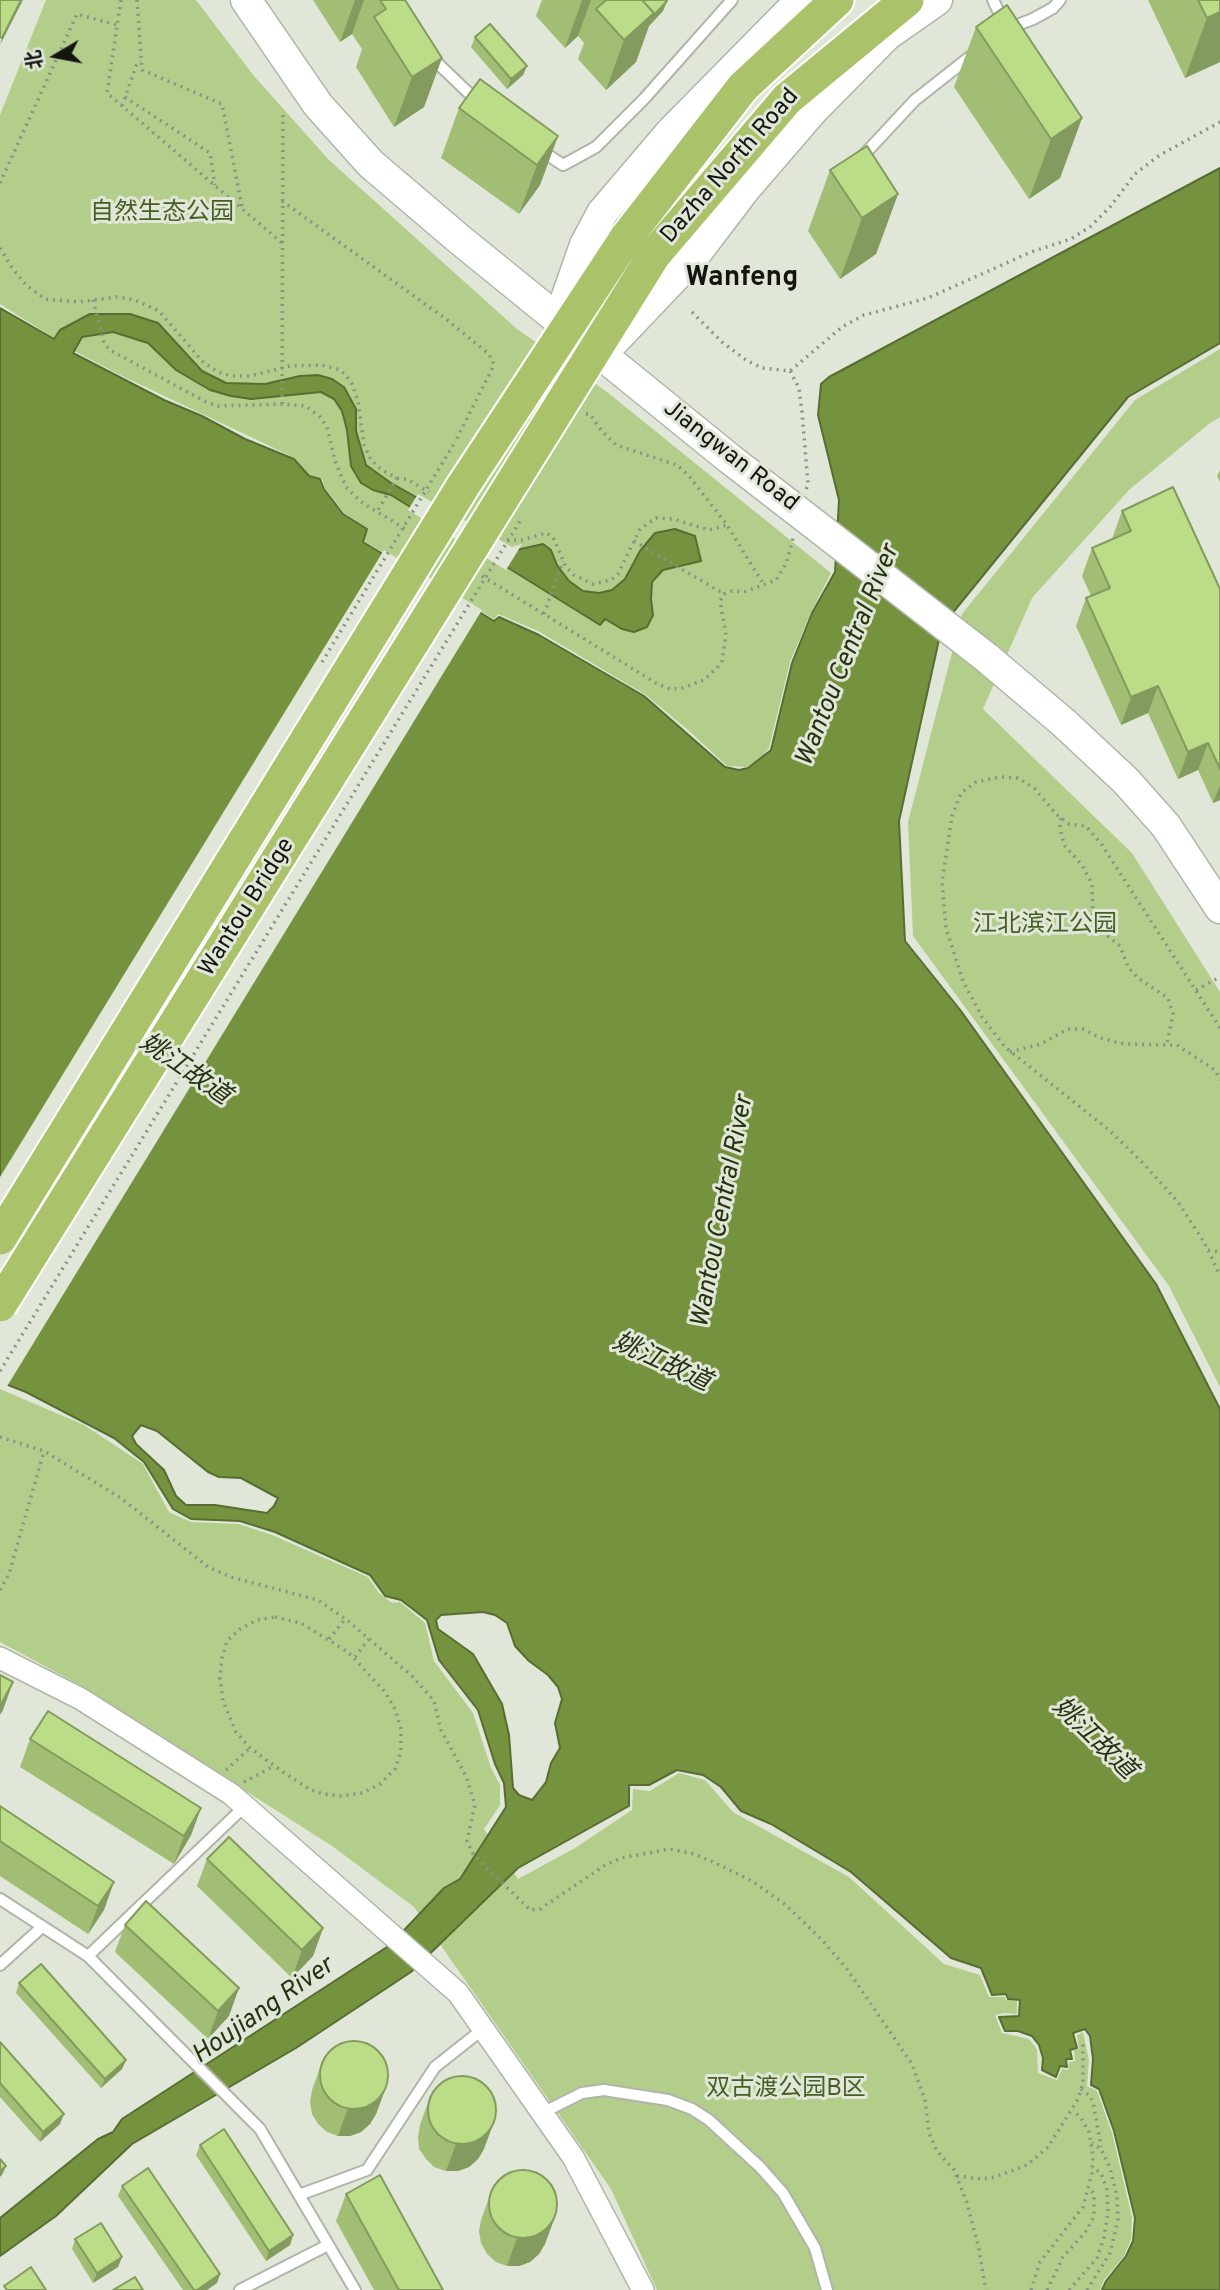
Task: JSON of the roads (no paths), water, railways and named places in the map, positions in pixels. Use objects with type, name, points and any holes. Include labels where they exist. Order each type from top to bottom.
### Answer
[{"type":"main road","name":"Dazha North Road","points":[[451,493],[626,238],[743,88],[837,0]]},
{"type":"main road","name":"Dazha North Road","points":[[508,522],[654,256],[788,99],[907,0]]},
{"type":"main road","name":"Wantou Bridge","points":[[0,1238],[451,493]]},
{"type":"main road","name":"Wantou Bridge","points":[[0,1305],[508,522]]},
{"type":"street","name":"Jiangwan Road","points":[[246,0],[318,105],[371,164],[798,515],[987,658],[1064,723],[1126,781],[1166,826],[1220,908]]},
{"type":"street","points":[[801,0],[671,132],[601,214],[585,245],[564,306],[614,341],[691,260],[745,189],[813,110],[887,35],[937,0]]},
{"type":"street","points":[[0,1658],[81,1699],[220,1787],[447,1982],[458,1993],[573,2157],[643,2290]]},
{"type":"lane","points":[[533,144],[563,165],[596,147],[644,99],[732,0]]},
{"type":"lane","points":[[993,0],[1007,29]]},
{"type":"lane","points":[[996,37],[1007,29],[1034,19],[1053,8],[1060,0]]},
{"type":"lane","points":[[424,50],[491,111]]},
{"type":"lane","points":[[853,166],[915,100],[976,53]]},
{"type":"lane","points":[[88,1956],[245,1806]]},
{"type":"lane","points":[[0,1899],[88,1956],[260,2129],[355,2290]]},
{"type":"lane","points":[[0,1965],[42,1927]]},
{"type":"lane","points":[[299,2194],[367,2170],[435,2067],[483,2029]]},
{"type":"lane","points":[[542,2113],[582,2093],[604,2090],[668,2100],[692,2109],[709,2120],[760,2167],[783,2193],[815,2248],[827,2290]]},
{"type":"lane","points":[[240,2290],[328,2245]]},
{"type":"water","points":[[1220,168],[1220,343],[1128,397],[942,626],[899,821],[905,941],[961,1011],[1156,1284],[1220,1409],[1220,2290],[1102,2290],[1126,2256],[1133,2241],[1135,2218],[1114,2131],[1099,2089],[1091,2085],[1093,2059],[1090,2036],[1085,2029],[1073,2033],[1077,2048],[1070,2050],[1072,2059],[1066,2059],[1067,2067],[1060,2066],[1056,2077],[1042,2070],[1043,2058],[1039,2045],[1032,2036],[1018,2031],[1005,2031],[999,2017],[1019,2016],[1020,2000],[1008,1999],[1006,1994],[992,1995],[981,1968],[951,1958],[851,1872],[771,1824],[741,1811],[721,1787],[703,1775],[677,1770],[649,1785],[629,1785],[629,1806],[518,1868],[411,1972],[296,2048],[132,2144],[56,2216],[0,2256],[0,2218],[98,2139],[113,2132],[122,2119],[390,1945],[444,1888],[460,1879],[506,1807],[504,1783],[495,1764],[478,1710],[439,1660],[427,1620],[401,1600],[385,1596],[370,1575],[275,1532],[240,1521],[191,1519],[173,1509],[144,1462],[114,1438],[26,1392],[0,1382],[0,308],[54,339],[60,330],[90,314],[130,314],[158,323],[202,371],[226,383],[265,384],[318,375],[332,379],[344,387],[356,409],[356,431],[366,465],[391,483],[512,551],[543,544],[551,550],[557,565],[569,581],[583,591],[599,593],[612,590],[625,579],[640,551],[655,533],[675,529],[695,536],[701,561],[663,570],[652,582],[653,615],[647,627],[634,632],[622,629],[605,619],[600,625],[391,495],[361,483],[351,466],[342,411],[334,399],[321,392],[251,399],[210,390],[176,370],[148,343],[113,332],[82,337],[73,353],[245,439],[294,459],[309,476],[320,479],[324,489],[343,514],[367,529],[363,542],[494,621],[499,617],[539,635],[644,696],[725,767],[739,770],[748,768],[771,750],[792,663],[812,613],[835,572],[839,500],[818,415],[821,384],[829,377]],"holes":[[[141,1425],[157,1431],[208,1472],[219,1477],[241,1478],[278,1498],[274,1506],[267,1513],[215,1505],[186,1505],[176,1496],[164,1470],[136,1444],[132,1436]],[[483,1612],[495,1615],[507,1623],[515,1646],[548,1675],[558,1687],[562,1699],[555,1723],[560,1748],[551,1763],[546,1782],[532,1800],[519,1795],[513,1788],[509,1735],[502,1704],[473,1654],[438,1629],[436,1620],[441,1615]]]},
{"type":"district","name":"Wanfeng","points":[[742,279]]},
{"type":"park label","name":"自然生态公园","points":[[162,214]]},
{"type":"park label","name":"江北滨江公园","points":[[1045,926]]},
{"type":"park label","name":"双古渡公园B区","points":[[786,2090]]},
{"type":"water label","name":"Wantou Central River","points":[[849,656]]},
{"type":"water label","name":"姚江故道","points":[[184,1071]]},
{"type":"water label","name":"Wantou Central River","points":[[724,1212]]},
{"type":"water label","name":"姚江故道","points":[[661,1364]]},
{"type":"water label","name":"姚江故道","points":[[1093,1740]]},
{"type":"water label","name":"Houjiang River","points":[[264,2012]]}]
